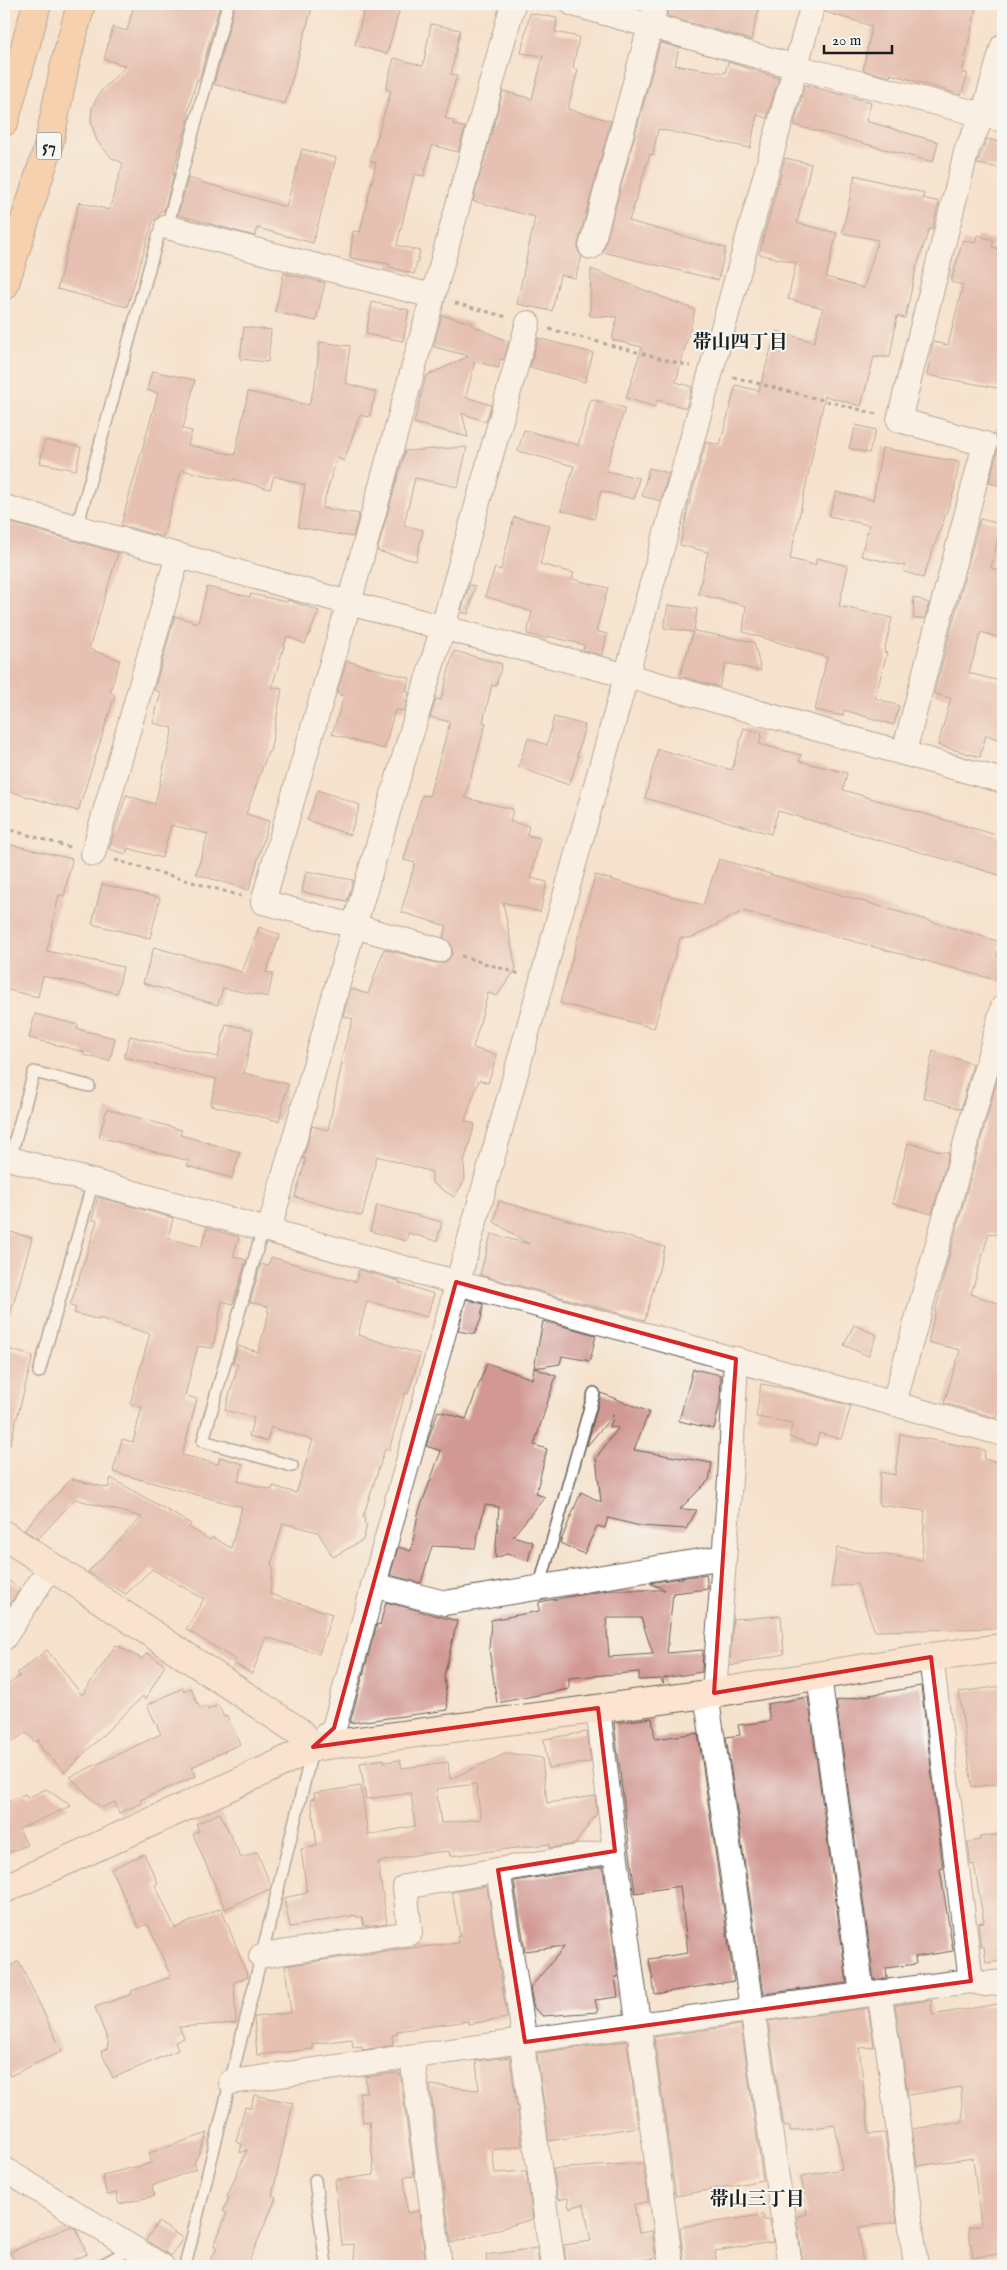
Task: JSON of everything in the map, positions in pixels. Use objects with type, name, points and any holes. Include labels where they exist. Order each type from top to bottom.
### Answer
[{"type":"highway","points":[[4,122],[37,4]]},
{"type":"highway","name":"57","points":[[4,286],[48,148],[65,64],[81,4]]},
{"type":"street","points":[[439,950],[263,902],[349,603],[513,4]]},
{"type":"street","points":[[573,4],[652,15],[796,67],[993,118]]},
{"type":"street","points":[[4,1889],[268,1770],[312,1747],[334,1728],[456,1282],[628,676],[813,4]]},
{"type":"street","points":[[591,248],[652,15]]},
{"type":"street","points":[[904,752],[985,444],[899,420],[968,149],[993,118],[1003,46]]},
{"type":"street","points":[[166,226],[432,296]]},
{"type":"street","points":[[266,1229],[443,627],[528,323]]},
{"type":"street","points":[[4,507],[349,603],[628,676],[1003,781]]},
{"type":"street","points":[[93,854],[178,555]]},
{"type":"street","points":[[894,1404],[1003,1008]]},
{"type":"street","points":[[7,1158],[1003,1434]]},
{"type":"street","points":[[736,1359],[724,1557],[710,1693],[752,2008],[790,2266]]},
{"type":"street","points":[[4,1535],[298,1731],[312,1747]]},
{"type":"street","points":[[373,1585],[445,1603],[724,1557]]},
{"type":"street","points":[[4,1638],[51,1566]]},
{"type":"street","points":[[312,1747],[710,1693],[931,1657],[1003,1648]]},
{"type":"street","points":[[931,1657],[971,1980]]},
{"type":"street","points":[[819,1676],[916,2266]]},
{"type":"street","points":[[598,1708],[637,2025],[671,2266]]},
{"type":"street","points":[[261,1956],[410,1933],[405,1887],[615,1852]]},
{"type":"street","points":[[498,1870],[525,2042],[523,2052],[552,2266]]},
{"type":"street","points":[[231,2082],[525,2042],[752,2008],[971,1980],[984,1984],[1003,1982]]},
{"type":"street","points":[[412,2056],[440,2266]]},
{"type":"street","points":[[4,2168],[162,2266]]},
{"type":"lane","points":[[77,527],[159,233],[166,226],[228,4]]},
{"type":"lane","points":[[7,1158],[34,1072],[89,1086]]},
{"type":"lane","points":[[39,1372],[93,1182]]},
{"type":"lane","points":[[266,1229],[203,1441],[292,1466]]},
{"type":"lane","points":[[539,1588],[594,1393]]},
{"type":"lane","points":[[185,2266],[312,1747]]},
{"type":"lane","points":[[315,2180],[326,2266]]},
{"type":"lane","points":[[100,2266],[133,2248]]},
{"type":"path","points":[[432,296],[711,372],[899,420]]},
{"type":"path","points":[[4,453],[5,442]]},
{"type":"path","points":[[4,828],[263,902]]},
{"type":"path","points":[[439,950],[542,980]]},
{"type":"highlighted area","points":[[456,1282],[736,1359],[714,1693],[931,1657],[971,1981],[525,2042],[498,1870],[615,1851],[598,1708],[313,1747],[334,1728]]},
{"type":"building","points":[[134,4],[220,4],[188,112],[189,118],[172,174],[174,174],[164,211],[161,210],[159,216],[153,221],[127,307],[57,289],[79,202],[109,210],[123,163],[112,158],[97,141],[91,122],[92,107],[101,91],[126,66],[104,59],[113,27],[127,31]]},
{"type":"building","points":[[235,4],[313,4],[285,104],[214,84]]},
{"type":"building","points":[[366,4],[401,4],[387,54],[355,45]]},
{"type":"building","points":[[669,4],[760,4],[751,40],[667,16]]},
{"type":"building","points":[[826,4],[977,4],[962,72],[968,74],[961,95],[891,74],[890,77],[863,70],[872,26],[825,12]]},
{"type":"building","points":[[530,13],[557,18],[555,32],[579,37],[573,68],[578,70],[568,109],[611,121],[578,243],[578,251],[582,257],[575,278],[560,275],[552,311],[517,304],[535,217],[473,201],[503,91],[532,99],[543,56],[521,53]]},
{"type":"building","points":[[431,24],[460,30],[451,74],[457,75],[445,118],[454,121],[453,124],[465,128],[458,152],[432,145],[424,176],[414,174],[397,245],[420,251],[414,274],[389,267],[390,264],[350,258],[353,231],[360,232],[376,163],[370,161],[391,91],[386,89],[394,58],[423,66]]},
{"type":"building","points":[[660,43],[679,48],[675,65],[725,73],[728,62],[779,78],[767,118],[757,115],[750,148],[658,129],[653,155],[650,154],[629,221],[726,248],[718,280],[603,252]]},
{"type":"building","points":[[805,85],[871,102],[866,121],[938,142],[933,162],[794,125]]},
{"type":"building","points":[[987,139],[1003,143],[999,168],[977,164]]},
{"type":"building","points":[[302,149],[336,158],[313,243],[257,228],[255,236],[178,215],[188,178],[286,207]]},
{"type":"building","points":[[785,158],[811,164],[797,223],[837,233],[826,277],[864,288],[878,240],[842,233],[855,175],[924,193],[923,198],[939,202],[932,230],[929,229],[916,269],[905,318],[897,316],[890,357],[874,357],[861,406],[825,396],[790,559],[815,565],[817,558],[848,566],[839,606],[892,618],[884,652],[887,653],[875,698],[899,706],[894,725],[844,710],[843,716],[815,710],[827,657],[743,632],[746,606],[698,594],[708,552],[680,545],[706,442],[720,445],[736,385],[759,391],[776,331],[814,342],[823,308],[788,299],[796,263],[759,254]]},
{"type":"building","points":[[977,235],[994,240],[992,247],[1003,250],[1003,389],[927,375],[933,342],[948,345],[963,285],[951,282],[963,240],[975,243]]},
{"type":"building","points":[[591,269],[695,310],[676,382],[692,387],[686,408],[657,400],[655,407],[626,398],[642,347],[612,340],[617,317],[590,316]]},
{"type":"building","points":[[284,273],[325,283],[316,321],[275,312]]},
{"type":"building","points":[[372,302],[409,310],[403,341],[366,334]]},
{"type":"building","points":[[442,315],[472,323],[471,325],[509,342],[503,360],[500,359],[499,368],[475,361],[466,397],[491,405],[486,422],[462,413],[468,437],[414,423],[426,376],[469,356],[434,347]]},
{"type":"building","points":[[244,327],[271,330],[268,362],[240,359]]},
{"type":"building","points":[[538,338],[593,353],[585,382],[530,367]]},
{"type":"building","points":[[320,342],[350,346],[345,383],[376,392],[369,417],[360,415],[344,461],[337,458],[322,508],[359,514],[353,537],[298,527],[305,485],[274,476],[270,489],[233,479],[233,481],[181,470],[163,537],[121,525],[158,393],[147,390],[152,371],[195,380],[183,429],[192,431],[188,445],[235,455],[248,392],[309,405],[315,383]]},
{"type":"building","points":[[591,399],[625,408],[606,471],[639,478],[634,499],[601,491],[594,519],[561,510],[574,466],[518,451],[524,430],[578,445]]},
{"type":"building","points":[[856,425],[876,430],[869,453],[849,448]]},
{"type":"building","points":[[995,430],[1003,431],[1003,486],[989,483],[998,447]]},
{"type":"building","points":[[45,440],[81,447],[76,470],[40,463]]},
{"type":"building","points":[[467,447],[458,487],[415,478],[404,525],[423,530],[416,561],[377,551],[405,451]]},
{"type":"building","points":[[882,448],[959,462],[954,491],[923,578],[903,571],[905,566],[861,556],[869,525],[829,516],[836,492],[873,500]]},
{"type":"building","points":[[649,468],[669,473],[661,501],[642,496]]},
{"type":"building","points":[[514,517],[550,525],[540,564],[574,573],[572,579],[608,588],[596,631],[607,634],[602,655],[583,650],[584,645],[548,636],[547,639],[527,634],[532,612],[485,596],[495,568],[501,570]]},
{"type":"building","points":[[980,519],[1001,524],[991,568],[1003,572],[1003,639],[981,632],[969,673],[1003,682],[1003,741],[986,735],[980,757],[938,745],[951,698],[934,694]]},
{"type":"building","points":[[4,521],[118,553],[89,649],[120,660],[110,692],[115,695],[78,811],[4,790]]},
{"type":"building","points":[[469,585],[475,586],[468,614],[461,612]]},
{"type":"building","points":[[207,587],[250,597],[251,594],[287,602],[288,600],[319,611],[305,644],[287,636],[272,687],[282,689],[270,752],[268,752],[246,814],[269,821],[249,890],[196,874],[208,834],[171,825],[162,858],[128,848],[126,854],[109,849],[126,795],[155,804],[173,728],[153,723],[161,692],[154,690],[175,616],[198,623]]},
{"type":"building","points":[[913,597],[929,603],[925,618],[914,619]]},
{"type":"building","points":[[668,605],[697,609],[694,631],[754,642],[761,671],[726,663],[719,687],[680,676],[693,632],[664,628]]},
{"type":"building","points":[[454,651],[502,664],[496,686],[492,685],[483,722],[486,723],[465,798],[513,809],[510,822],[529,826],[527,835],[540,838],[531,878],[547,882],[540,912],[503,902],[516,969],[497,996],[488,993],[473,1048],[497,1055],[488,1083],[479,1080],[465,1121],[475,1124],[464,1162],[465,1180],[454,1197],[432,1183],[432,1172],[377,1156],[362,1216],[295,1197],[306,1159],[303,1159],[312,1126],[328,1130],[342,1063],[340,1062],[353,1019],[343,1016],[351,989],[368,994],[384,949],[436,963],[448,960],[452,954],[452,946],[443,937],[447,926],[401,912],[415,863],[404,860],[422,795],[429,796],[450,722],[430,717],[436,699],[441,700]]},
{"type":"building","points":[[347,661],[410,678],[406,691],[409,692],[404,711],[395,710],[384,749],[332,734],[344,696],[337,694]]},
{"type":"building","points":[[554,717],[585,725],[577,756],[579,756],[569,785],[518,767],[528,738],[547,745]]},
{"type":"building","points":[[744,728],[762,733],[759,744],[801,755],[799,761],[847,773],[843,790],[1003,837],[1003,876],[778,811],[771,834],[645,798],[658,749],[732,770]]},
{"type":"building","points":[[318,790],[360,805],[350,835],[307,820]]},
{"type":"building","points":[[8,844],[72,859],[64,896],[59,895],[47,951],[123,967],[117,993],[43,976],[38,997],[4,989],[4,862]]},
{"type":"building","points":[[719,859],[1001,942],[996,956],[1003,956],[1003,982],[743,911],[691,938],[680,938],[654,1028],[560,1003],[595,875],[703,905]]},
{"type":"building","points":[[306,871],[353,880],[347,901],[302,892]]},
{"type":"building","points":[[102,884],[160,898],[150,938],[92,924]]},
{"type":"building","points":[[259,927],[280,935],[266,972],[273,973],[268,997],[223,988],[218,1005],[143,983],[154,947],[242,972]]},
{"type":"building","points":[[35,1014],[78,1025],[77,1029],[115,1038],[110,1061],[83,1055],[84,1052],[29,1038]]},
{"type":"building","points":[[226,1024],[253,1030],[244,1073],[288,1084],[279,1121],[210,1105],[217,1079],[124,1057],[130,1036],[218,1057]]},
{"type":"building","points":[[933,1051],[973,1064],[961,1109],[923,1097]]},
{"type":"building","points":[[999,1073],[1003,1074],[1003,1236],[989,1233],[971,1294],[1003,1305],[1003,1398],[997,1418],[944,1403],[960,1350],[928,1342],[944,1275]]},
{"type":"building","points":[[107,1109],[182,1130],[180,1135],[240,1152],[232,1178],[187,1166],[189,1161],[99,1137]]},
{"type":"building","points":[[908,1143],[949,1153],[932,1214],[892,1203]]},
{"type":"building","points":[[98,1197],[173,1218],[168,1238],[201,1247],[207,1228],[239,1237],[233,1256],[246,1260],[233,1304],[222,1301],[213,1348],[198,1346],[185,1395],[197,1399],[182,1455],[218,1464],[220,1457],[243,1464],[238,1481],[272,1490],[273,1486],[296,1493],[313,1440],[271,1427],[267,1441],[249,1436],[254,1418],[225,1410],[238,1365],[233,1363],[238,1346],[258,1352],[269,1312],[267,1311],[269,1307],[250,1302],[261,1264],[268,1266],[271,1257],[356,1282],[359,1270],[399,1281],[399,1283],[434,1294],[427,1317],[367,1301],[358,1335],[420,1354],[408,1394],[405,1393],[389,1450],[385,1449],[363,1517],[365,1518],[364,1524],[367,1525],[363,1540],[333,1557],[318,1532],[283,1523],[271,1565],[273,1566],[270,1594],[332,1614],[319,1654],[266,1637],[252,1674],[234,1663],[236,1660],[186,1629],[204,1599],[152,1569],[126,1594],[88,1572],[142,1517],[75,1499],[38,1539],[24,1530],[71,1479],[108,1488],[111,1478],[191,1524],[189,1527],[210,1540],[212,1537],[231,1548],[242,1507],[113,1472],[122,1439],[133,1442],[142,1407],[130,1404],[150,1334],[99,1318],[99,1320],[74,1313],[76,1308],[70,1306],[97,1221],[92,1219]]},
{"type":"building","points":[[499,1201],[665,1247],[645,1320],[480,1275],[491,1234],[529,1244],[494,1222]]},
{"type":"building","points":[[377,1205],[442,1222],[437,1241],[408,1233],[406,1241],[370,1231]]},
{"type":"building","points":[[4,1230],[32,1238],[9,1319],[4,1318]]},
{"type":"building","points":[[466,1299],[483,1304],[481,1319],[475,1334],[458,1331]]},
{"type":"building","points":[[543,1321],[596,1335],[590,1361],[562,1356],[560,1364],[534,1368]]},
{"type":"building","points":[[854,1325],[877,1335],[868,1356],[844,1345]]},
{"type":"building","points":[[4,1348],[33,1356],[10,1445],[4,1444]]},
{"type":"building","points":[[487,1363],[532,1379],[534,1368],[556,1376],[534,1445],[547,1449],[536,1494],[545,1497],[513,1536],[533,1542],[528,1561],[507,1554],[495,1558],[499,1507],[485,1505],[475,1548],[432,1546],[421,1583],[390,1575],[398,1547],[411,1551],[418,1514],[441,1451],[426,1446],[438,1411],[466,1419]]},
{"type":"building","points":[[693,1369],[721,1375],[720,1402],[714,1429],[679,1421]]},
{"type":"building","points":[[761,1384],[789,1389],[851,1406],[841,1439],[819,1433],[816,1445],[789,1437],[793,1423],[756,1417]]},
{"type":"building","points":[[601,1393],[649,1412],[634,1450],[712,1463],[709,1480],[680,1509],[697,1510],[686,1529],[640,1526],[608,1518],[605,1528],[597,1526],[584,1554],[560,1543],[581,1492],[601,1502],[596,1458],[618,1428],[609,1427],[613,1415],[587,1446]]},
{"type":"building","points":[[900,1434],[985,1450],[984,1459],[1003,1463],[1003,1628],[875,1631],[857,1584],[831,1587],[837,1548],[922,1560],[925,1511],[879,1505],[880,1472],[895,1475]]},
{"type":"building","points":[[706,1574],[708,1589],[673,1593],[667,1653],[703,1650],[702,1672],[664,1678],[663,1684],[661,1679],[639,1680],[639,1672],[569,1678],[569,1689],[497,1703],[489,1649],[491,1620],[539,1611],[539,1602],[609,1590],[665,1590],[650,1583]],"holes":[[[606,1618],[641,1618],[653,1654],[609,1657]]]},
{"type":"building","points":[[4,1578],[20,1589],[4,1613]]},
{"type":"building","points":[[386,1602],[457,1621],[444,1676],[448,1710],[350,1723],[377,1624],[380,1625]]},
{"type":"building","points":[[781,1616],[784,1654],[730,1666],[733,1619]]},
{"type":"building","points":[[116,1645],[142,1659],[147,1653],[165,1665],[145,1700],[143,1696],[65,1772],[42,1749],[38,1739],[36,1743],[26,1732],[4,1748],[4,1688],[20,1676],[17,1673],[47,1650],[82,1695]]},
{"type":"building","points":[[921,1686],[943,1868],[940,1869],[953,1951],[915,1957],[916,1964],[886,1968],[887,1978],[874,1980],[836,1701]]},
{"type":"building","points":[[1003,1686],[1003,1783],[972,1787],[959,1692]]},
{"type":"building","points":[[183,1688],[184,1691],[191,1688],[200,1709],[206,1706],[208,1710],[218,1705],[224,1717],[227,1716],[240,1744],[192,1767],[196,1776],[140,1800],[142,1803],[119,1813],[115,1802],[101,1808],[70,1777],[161,1734],[147,1705]]},
{"type":"building","points":[[808,1697],[847,1983],[764,1994],[726,1737],[740,1735],[738,1725],[770,1721],[767,1704]]},
{"type":"building","points":[[652,1718],[655,1739],[698,1733],[734,1981],[655,1994],[649,1959],[688,1953],[680,1886],[635,1893],[614,1723]]},
{"type":"building","points":[[587,1732],[591,1762],[548,1768],[544,1739]]},
{"type":"building","points":[[507,1753],[542,1758],[547,1803],[595,1796],[597,1813],[575,1844],[550,1848],[549,1844],[450,1856],[449,1851],[378,1862],[387,1923],[364,1926],[362,1917],[356,1917],[356,1915],[290,1927],[284,1898],[307,1893],[301,1849],[317,1846],[311,1799],[315,1798],[314,1793],[361,1786],[368,1835],[415,1826],[411,1793],[366,1799],[360,1763],[384,1759],[384,1762],[400,1760],[402,1768],[448,1762],[450,1779]],"holes":[[[476,1784],[481,1819],[441,1823],[436,1789]]]},
{"type":"building","points":[[46,1789],[71,1806],[19,1829],[27,1845],[4,1855],[4,1794],[7,1802],[25,1794],[27,1798]]},
{"type":"building","points":[[220,1813],[241,1858],[257,1852],[271,1886],[270,1889],[225,1909],[193,1834],[199,1831],[196,1824]]},
{"type":"building","points":[[1003,1834],[1003,1961],[986,1963],[984,1946],[981,1947],[978,1923],[984,1922],[974,1864],[971,1865],[968,1842],[980,1840],[979,1837]]},
{"type":"building","points":[[144,1854],[158,1883],[155,1885],[175,1928],[221,1908],[248,1977],[234,1982],[236,2023],[179,2027],[184,2038],[175,2042],[178,2050],[113,2078],[101,2051],[108,2048],[107,2045],[109,2044],[95,2007],[132,1994],[131,1991],[171,1977],[148,1924],[139,1928],[111,1869]]},
{"type":"building","points":[[603,1867],[618,1977],[615,1977],[618,1997],[595,2000],[598,2012],[543,2016],[534,2008],[530,1988],[565,1946],[525,1951],[514,1881]]},
{"type":"building","points":[[487,1886],[507,2018],[469,2024],[468,2021],[397,2031],[397,2034],[392,2035],[393,2045],[362,2050],[362,2046],[353,2047],[352,2039],[312,2044],[313,2049],[257,2055],[254,2017],[291,2013],[285,1966],[392,1950],[458,1943],[457,1936],[460,1937],[452,1892]]},
{"type":"building","points":[[19,1961],[62,2051],[10,2076],[4,2063],[4,1969]]},
{"type":"building","points":[[931,2000],[932,2015],[1003,2003],[1003,2253],[973,2258],[968,2228],[981,2226],[973,2158],[917,2166],[912,2129],[963,2122],[961,2087],[908,2095],[895,2005]]},
{"type":"building","points":[[868,2008],[874,2047],[859,2048],[869,2134],[885,2133],[897,2222],[859,2227],[863,2266],[803,2266],[797,2216],[807,2214],[801,2176],[842,2169],[835,2125],[790,2131],[790,2126],[784,2127],[768,2021]]},
{"type":"building","points":[[741,2025],[763,2180],[676,2196],[654,2037]]},
{"type":"building","points":[[627,2041],[638,2127],[549,2141],[537,2053]]},
{"type":"building","points":[[510,2057],[522,2146],[492,2150],[495,2173],[526,2171],[533,2219],[451,2243],[430,2085],[479,2090],[476,2061]]},
{"type":"building","points":[[400,2073],[414,2176],[404,2177],[407,2213],[419,2211],[426,2266],[356,2266],[353,2244],[342,2245],[335,2180],[374,2175],[369,2121],[363,2122],[359,2092],[367,2092],[365,2077]]},
{"type":"building","points":[[254,2095],[293,2103],[272,2196],[276,2198],[247,2266],[224,2266],[211,2260],[217,2247],[214,2246],[227,2213],[223,2211],[229,2198],[227,2196],[247,2150],[240,2153],[242,2144],[236,2142],[245,2107],[251,2108]]},
{"type":"building","points":[[208,2133],[194,2164],[196,2169],[152,2186],[154,2196],[119,2204],[116,2193],[107,2195],[102,2175],[152,2163],[149,2153]]},
{"type":"building","points":[[643,2163],[648,2202],[634,2204],[639,2233],[652,2231],[656,2258],[606,2264],[607,2266],[566,2266],[564,2245],[591,2241],[584,2204],[569,2208],[568,2198],[558,2200],[553,2169]]},
{"type":"building","points":[[763,2215],[764,2220],[769,2220],[773,2242],[715,2251],[717,2266],[684,2266],[680,2227]]},
{"type":"building","points":[[158,2222],[183,2238],[171,2256],[146,2240]]},
{"type":"building","points":[[71,2226],[76,2229],[87,2254],[59,2266],[17,2266],[10,2252]]},
{"type":"building","points":[[537,2248],[539,2266],[487,2266],[486,2255]]},
{"type":"district","name":"帯山四丁目","points":[[740,341]]},
{"type":"district","name":"帯山三丁目","points":[[757,2198]]}]
